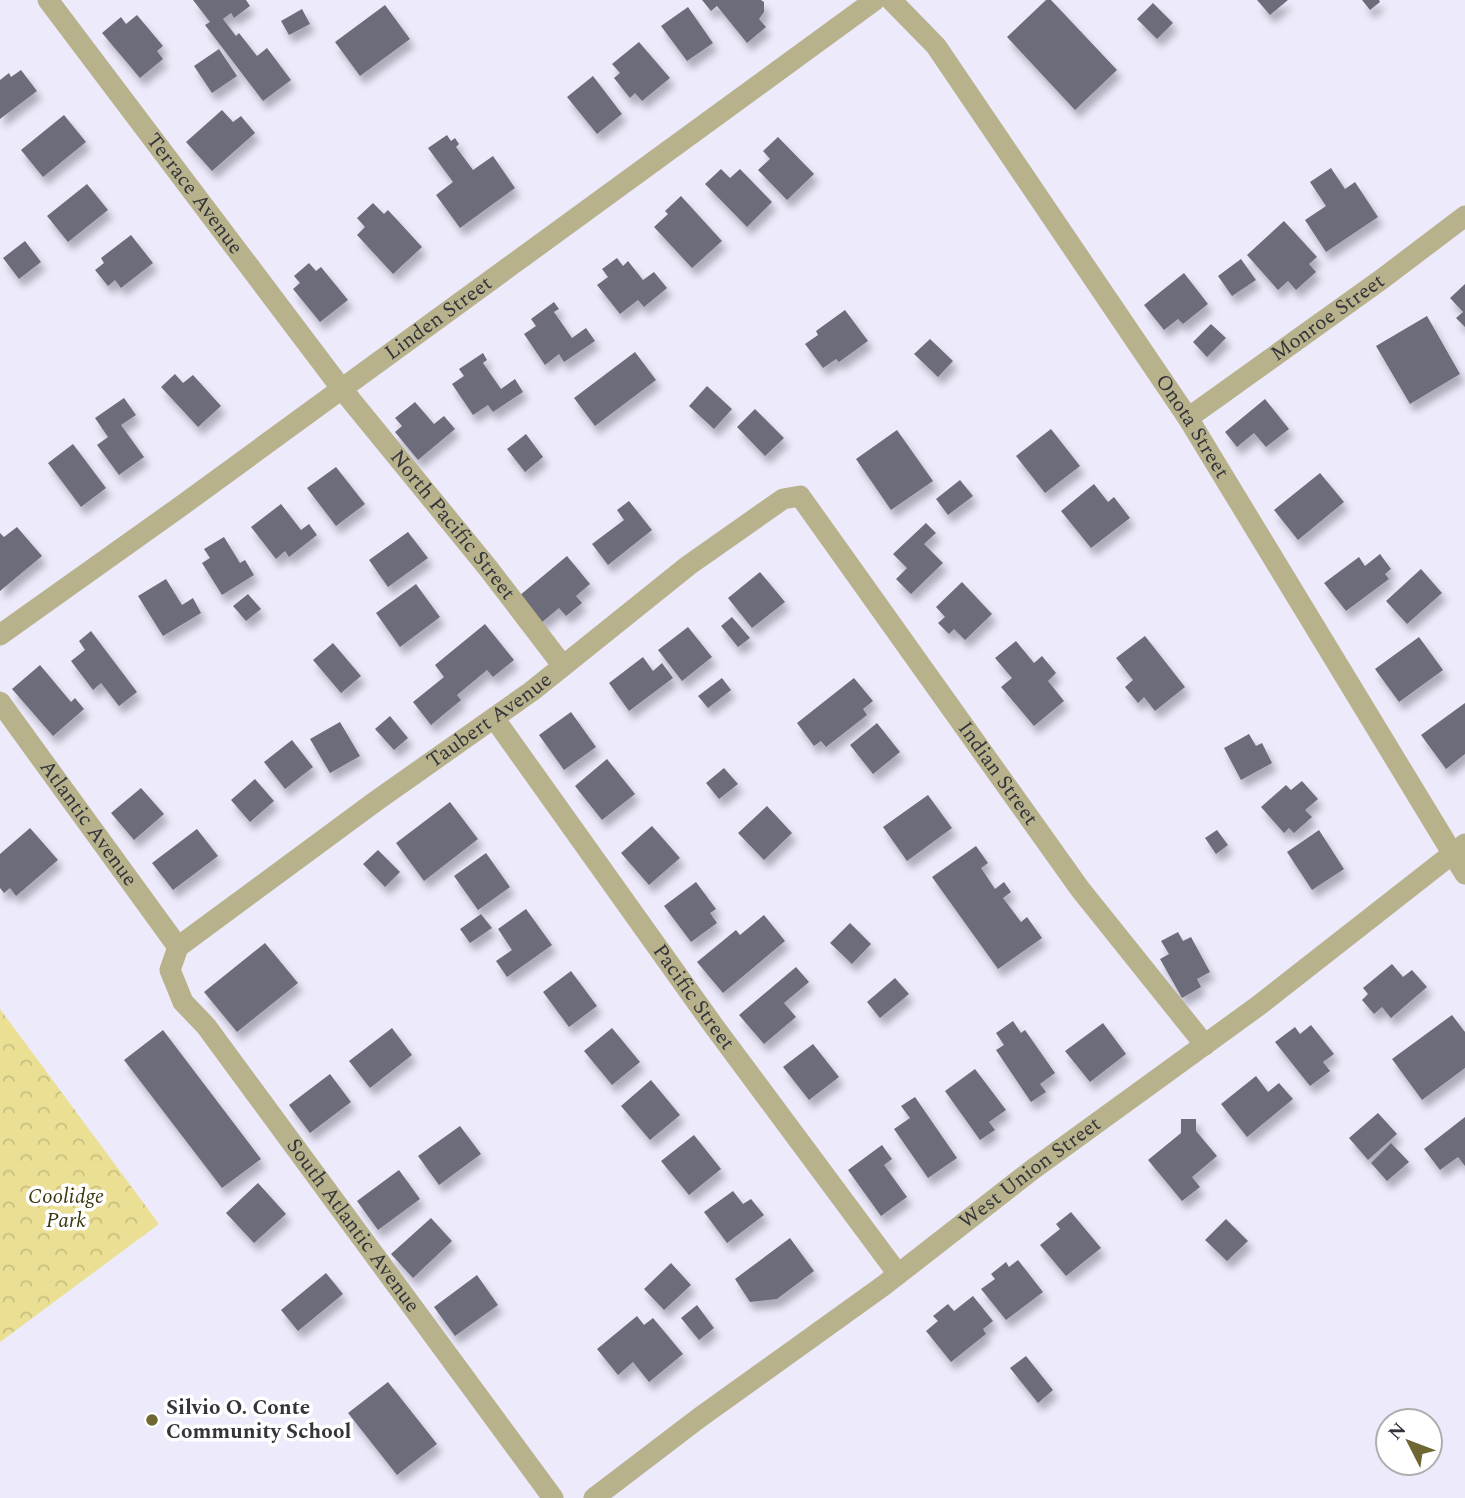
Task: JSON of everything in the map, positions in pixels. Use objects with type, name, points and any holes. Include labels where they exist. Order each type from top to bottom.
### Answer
[{"type":"street","name":"Linden Street","points":[[0,635],[875,0]]},
{"type":"street","name":"Onota Street","points":[[891,0],[936,46],[1188,418],[1458,848],[1465,874]]},
{"type":"street","name":"Terrace Avenue","points":[[50,1],[341,388]]},
{"type":"street","name":"Monroe Street","points":[[1188,418],[1465,216]]},
{"type":"street","name":"North Pacific Street","points":[[341,388],[488,568],[562,666]]},
{"type":"street","name":"Taubert Avenue","points":[[178,947],[494,718],[689,565],[783,499],[800,496]]},
{"type":"street","name":"Indian Street","points":[[800,496],[1080,888],[1205,1045]]},
{"type":"street","name":"Atlantic Avenue","points":[[0,702],[178,947]]},
{"type":"street","name":"Pacific Street","points":[[494,718],[713,1024],[898,1273]]},
{"type":"street","name":"West Union Street","points":[[594,1498],[898,1273],[1032,1170],[1258,1006],[1458,848]]},
{"type":"street","name":"South Atlantic Avenue","points":[[178,947],[170,970],[183,1002],[206,1026],[553,1498]]},
{"type":"green space","name":"Coolidge Park","points":[[0,1009],[159,1224],[0,1342]]},
{"type":"building","points":[[193,0],[246,0],[250,6],[234,18],[231,13],[223,19],[236,36],[239,33],[257,56],[267,48],[291,80],[263,101],[205,25],[210,22]]},
{"type":"building","points":[[702,0],[761,0],[764,2],[764,12],[759,19],[766,27],[747,43],[717,6],[711,11]]},
{"type":"building","points":[[1046,0],[1051,0],[1117,70],[1075,110],[1007,37]]},
{"type":"building","points":[[1257,0],[1288,0],[1270,15]]},
{"type":"building","points":[[1362,0],[1379,0],[1380,2],[1370,10]]},
{"type":"building","points":[[1153,3],[1173,23],[1157,39],[1137,19]]},
{"type":"building","points":[[385,5],[410,39],[360,76],[335,42]]},
{"type":"building","points":[[688,7],[713,43],[687,61],[661,26]]},
{"type":"building","points":[[302,9],[310,24],[289,35],[281,21]]},
{"type":"building","points":[[137,15],[163,46],[157,51],[163,59],[140,78],[102,33],[121,17],[126,24]]},
{"type":"building","points":[[639,42],[670,78],[642,101],[635,93],[630,98],[614,78],[620,73],[612,64]]},
{"type":"building","points":[[219,49],[237,76],[212,93],[194,66]]},
{"type":"building","points":[[21,70],[37,91],[0,119],[0,80],[9,73],[11,77]]},
{"type":"building","points":[[593,76],[622,114],[597,134],[567,97]]},
{"type":"building","points":[[222,110],[233,122],[241,116],[255,133],[212,171],[186,142]]},
{"type":"building","points":[[64,115],[86,142],[43,177],[21,150]]},
{"type":"building","points":[[447,135],[451,141],[455,138],[459,144],[456,147],[473,170],[493,156],[515,188],[460,228],[436,195],[453,182],[428,148]]},
{"type":"building","points":[[778,137],[814,174],[787,200],[758,170],[770,159],[763,151]]},
{"type":"building","points":[[1331,168],[1345,189],[1355,182],[1378,217],[1326,252],[1305,220],[1326,206],[1310,182]]},
{"type":"building","points":[[721,169],[730,178],[740,169],[772,202],[747,227],[705,184]]},
{"type":"building","points":[[87,184],[108,210],[68,242],[47,216]]},
{"type":"building","points":[[681,196],[722,241],[692,268],[654,227],[668,214],[665,211]]},
{"type":"building","points":[[373,203],[384,214],[388,210],[422,247],[393,274],[357,235],[365,227],[357,218]]},
{"type":"building","points":[[1284,221],[1317,257],[1309,264],[1316,272],[1296,290],[1288,281],[1278,290],[1247,255]]},
{"type":"building","points":[[131,235],[153,263],[121,288],[115,280],[108,286],[95,270],[104,263],[101,258]]},
{"type":"building","points":[[25,241],[41,262],[19,279],[3,258]]},
{"type":"building","points":[[617,258],[623,266],[628,261],[643,280],[654,272],[667,288],[644,307],[638,300],[620,314],[597,285],[608,277],[602,269]]},
{"type":"building","points":[[1241,259],[1256,280],[1232,296],[1218,276]]},
{"type":"building","points":[[309,263],[316,271],[321,267],[348,300],[320,322],[293,289],[300,283],[294,276]]},
{"type":"building","points":[[1184,273],[1208,304],[1183,324],[1178,319],[1164,330],[1144,305]]},
{"type":"building","points":[[1465,284],[1465,327],[1456,318],[1463,312],[1450,298]]},
{"type":"building","points":[[554,302],[559,309],[554,312],[572,338],[586,328],[595,341],[564,362],[559,354],[545,365],[524,334],[536,326],[531,319]]},
{"type":"building","points":[[845,310],[868,341],[839,362],[836,359],[823,368],[805,344],[818,335],[816,331]]},
{"type":"building","points":[[1427,316],[1460,374],[1410,404],[1376,346]]},
{"type":"building","points":[[1211,324],[1226,338],[1207,357],[1193,342]]},
{"type":"building","points":[[930,339],[953,361],[938,377],[914,354]]},
{"type":"building","points":[[635,352],[656,380],[595,426],[574,398]]},
{"type":"building","points":[[483,353],[487,360],[483,363],[501,389],[515,379],[523,392],[493,412],[488,405],[473,415],[452,384],[464,376],[459,369]]},
{"type":"building","points":[[175,374],[183,383],[193,375],[221,406],[198,427],[161,387]]},
{"type":"building","points":[[707,386],[732,409],[714,429],[689,406]]},
{"type":"building","points":[[124,398],[136,415],[121,425],[144,457],[119,475],[97,445],[108,437],[95,418]]},
{"type":"building","points":[[1265,399],[1289,429],[1266,447],[1254,433],[1237,447],[1225,432]]},
{"type":"building","points":[[415,402],[434,424],[444,416],[455,429],[418,460],[395,432],[402,426],[395,418]]},
{"type":"building","points":[[755,409],[784,438],[765,456],[737,427]]},
{"type":"building","points":[[1051,429],[1080,466],[1045,493],[1016,456]]},
{"type":"building","points":[[897,430],[933,481],[891,510],[856,459]]},
{"type":"building","points":[[526,434],[543,457],[525,472],[507,449]]},
{"type":"building","points":[[73,444],[106,488],[81,507],[48,463]]},
{"type":"building","points":[[336,467],[365,504],[336,526],[307,488]]},
{"type":"building","points":[[1320,473],[1344,502],[1298,540],[1274,510]]},
{"type":"building","points":[[960,480],[973,496],[948,515],[936,499]]},
{"type":"building","points":[[1094,484],[1108,502],[1114,497],[1130,518],[1091,548],[1061,511]]},
{"type":"building","points":[[629,501],[652,530],[608,565],[592,544],[624,520],[617,510]]},
{"type":"building","points":[[281,504],[301,530],[309,524],[317,535],[289,557],[285,551],[276,559],[251,527]]},
{"type":"building","points":[[926,523],[936,533],[924,544],[943,563],[911,594],[896,579],[907,568],[893,554]]},
{"type":"building","points":[[17,527],[42,556],[0,591],[0,533],[4,537]]},
{"type":"building","points":[[408,532],[428,558],[388,587],[369,560]]},
{"type":"building","points":[[224,537],[240,563],[245,560],[254,575],[222,595],[202,563],[210,558],[204,549]]},
{"type":"building","points":[[1380,554],[1391,569],[1385,574],[1389,579],[1346,611],[1324,583],[1359,557],[1365,566]]},
{"type":"building","points":[[567,556],[590,584],[576,596],[582,603],[566,616],[559,608],[541,623],[519,596]]},
{"type":"building","points":[[1421,569],[1442,593],[1407,624],[1386,601]]},
{"type":"building","points":[[760,572],[785,602],[752,628],[728,598]]},
{"type":"building","points":[[166,579],[182,605],[193,598],[201,613],[163,636],[138,596]]},
{"type":"building","points":[[962,582],[992,614],[965,640],[954,629],[949,634],[938,623],[945,617],[936,607]]},
{"type":"building","points":[[416,584],[440,617],[400,647],[376,613]]},
{"type":"building","points":[[248,594],[261,609],[246,621],[233,606]]},
{"type":"building","points":[[732,617],[750,638],[738,647],[721,626]]},
{"type":"building","points":[[485,624],[514,660],[493,677],[487,670],[457,695],[461,700],[431,725],[413,702],[444,677],[435,665]]},
{"type":"building","points":[[688,627],[712,657],[682,681],[658,650]]},
{"type":"building","points":[[91,631],[137,692],[119,706],[101,683],[93,690],[71,661],[85,650],[79,641]]},
{"type":"building","points":[[1145,636],[1185,687],[1155,711],[1144,697],[1138,703],[1125,687],[1133,680],[1116,658]]},
{"type":"building","points":[[1419,637],[1443,670],[1399,702],[1375,669]]},
{"type":"building","points":[[1016,641],[1034,663],[1042,656],[1056,673],[1048,681],[1064,701],[1034,726],[1001,687],[1012,678],[995,658]]},
{"type":"building","points":[[333,643],[361,676],[341,693],[313,660]]},
{"type":"building","points":[[643,657],[653,671],[662,663],[673,678],[629,711],[609,683]]},
{"type":"building","points":[[40,665],[71,702],[75,698],[84,709],[53,736],[12,689]]},
{"type":"building","points":[[722,678],[731,690],[708,708],[698,696]]},
{"type":"building","points":[[854,678],[873,701],[863,709],[867,715],[826,747],[821,741],[814,746],[797,723]]},
{"type":"building","points":[[1465,703],[1465,754],[1446,769],[1421,735]]},
{"type":"building","points":[[571,712],[596,747],[564,770],[539,735]]},
{"type":"building","points":[[390,716],[408,738],[394,750],[375,729]]},
{"type":"building","points":[[340,722],[360,756],[330,773],[310,739]]},
{"type":"building","points":[[877,723],[900,752],[873,774],[850,745]]},
{"type":"building","points":[[1249,734],[1256,746],[1262,743],[1272,763],[1241,780],[1224,748]]},
{"type":"building","points":[[292,740],[313,767],[285,789],[264,762]]},
{"type":"building","points":[[607,759],[635,794],[602,820],[575,786]]},
{"type":"building","points":[[724,768],[738,784],[719,799],[706,783]]},
{"type":"building","points":[[255,779],[274,801],[250,822],[231,800]]},
{"type":"building","points":[[1302,781],[1318,799],[1305,810],[1312,817],[1294,833],[1289,828],[1284,833],[1261,807],[1286,785],[1291,790]]},
{"type":"building","points":[[141,788],[164,814],[134,840],[111,813]]},
{"type":"building","points":[[928,795],[952,828],[907,861],[883,827]]},
{"type":"building","points":[[450,802],[478,839],[424,881],[396,843]]},
{"type":"building","points":[[767,806],[792,833],[764,860],[738,833]]},
{"type":"building","points":[[652,826],[680,858],[649,885],[621,853]]},
{"type":"building","points":[[30,828],[58,860],[16,896],[10,888],[4,893],[0,888],[0,854]]},
{"type":"building","points":[[197,829],[218,856],[173,890],[152,863]]},
{"type":"building","points":[[1217,830],[1228,845],[1216,854],[1205,838]]},
{"type":"building","points":[[1319,830],[1344,869],[1312,890],[1287,852]]},
{"type":"building","points":[[976,846],[988,863],[981,868],[995,889],[1004,882],[1011,892],[1003,898],[1021,922],[1027,917],[1042,938],[998,969],[932,877]]},
{"type":"building","points":[[378,850],[400,872],[385,887],[363,864]]},
{"type":"building","points":[[486,853],[510,887],[478,910],[454,876]]},
{"type":"building","points":[[696,882],[716,909],[710,913],[717,923],[691,942],[664,906]]},
{"type":"building","points":[[526,909],[552,945],[507,977],[496,961],[512,950],[498,929]]},
{"type":"building","points":[[481,914],[492,928],[470,943],[460,929]]},
{"type":"building","points":[[764,915],[785,941],[723,993],[697,962],[736,930],[740,935]]},
{"type":"building","points":[[850,923],[871,944],[852,964],[830,943]]},
{"type":"building","points":[[1178,932],[1183,941],[1191,937],[1210,972],[1197,979],[1201,987],[1182,998],[1160,959],[1169,954],[1161,941]]},
{"type":"building","points":[[265,943],[298,983],[237,1032],[204,992]]},
{"type":"building","points":[[1392,964],[1403,977],[1412,970],[1427,987],[1391,1018],[1382,1007],[1374,1014],[1362,1000],[1368,994],[1363,988]]},
{"type":"building","points":[[796,967],[809,982],[784,1003],[796,1017],[764,1044],[739,1015]]},
{"type":"building","points":[[571,971],[597,1006],[569,1027],[543,992]]},
{"type":"building","points":[[895,978],[909,994],[880,1018],[867,1002]]},
{"type":"building","points":[[1452,1015],[1465,1032],[1465,1068],[1422,1100],[1392,1059]]},
{"type":"building","points":[[1013,1021],[1021,1033],[1025,1030],[1055,1073],[1040,1084],[1046,1092],[1031,1102],[996,1050],[1004,1045],[996,1033]]},
{"type":"building","points":[[1103,1023],[1126,1054],[1090,1082],[1065,1051]]},
{"type":"building","points":[[1311,1025],[1334,1054],[1323,1062],[1330,1071],[1310,1086],[1275,1042],[1295,1027],[1300,1034]]},
{"type":"building","points":[[392,1028],[412,1055],[370,1088],[349,1061]]},
{"type":"building","points":[[612,1028],[640,1062],[612,1085],[584,1051]]},
{"type":"building","points":[[163,1030],[261,1159],[222,1188],[124,1060]]},
{"type":"building","points":[[813,1044],[839,1077],[809,1100],[783,1067]]},
{"type":"building","points":[[975,1069],[1006,1110],[989,1122],[995,1130],[980,1140],[945,1091]]},
{"type":"building","points":[[330,1074],[351,1102],[310,1133],[289,1105]]},
{"type":"building","points":[[1256,1076],[1268,1092],[1279,1083],[1293,1099],[1247,1137],[1221,1104]]},
{"type":"building","points":[[651,1080],[680,1115],[650,1140],[621,1106]]},
{"type":"building","points":[[915,1097],[957,1158],[928,1178],[894,1129],[910,1118],[901,1106]]},
{"type":"building","points":[[1378,1113],[1397,1134],[1368,1160],[1349,1138]]},
{"type":"building","points":[[1465,1117],[1465,1166],[1458,1157],[1440,1170],[1424,1149]]},
{"type":"building","points":[[1181,1119],[1196,1119],[1196,1131],[1217,1156],[1192,1177],[1200,1187],[1182,1201],[1148,1160],[1181,1133]]},
{"type":"building","points":[[460,1126],[481,1154],[439,1185],[418,1156]]},
{"type":"building","points":[[694,1135],[721,1169],[689,1195],[661,1161]]},
{"type":"building","points":[[1391,1143],[1409,1162],[1387,1181],[1371,1163]]},
{"type":"building","points":[[882,1145],[892,1159],[884,1165],[907,1197],[881,1216],[848,1170]]},
{"type":"building","points":[[399,1170],[420,1199],[378,1230],[357,1201]]},
{"type":"building","points":[[258,1183],[286,1214],[254,1243],[226,1213]]},
{"type":"building","points":[[733,1191],[743,1204],[751,1199],[764,1215],[727,1243],[704,1212]]},
{"type":"building","points":[[1071,1212],[1101,1248],[1066,1276],[1040,1245],[1060,1229],[1056,1224]]},
{"type":"building","points":[[431,1218],[452,1241],[413,1278],[391,1254]]},
{"type":"building","points":[[1226,1219],[1248,1241],[1227,1261],[1205,1240]]},
{"type":"building","points":[[790,1238],[814,1271],[777,1299],[750,1302],[735,1279]]},
{"type":"building","points":[[1018,1260],[1043,1292],[1006,1320],[981,1289],[995,1279],[991,1274],[1006,1262],[1009,1267]]},
{"type":"building","points":[[671,1263],[691,1285],[664,1310],[644,1289]]},
{"type":"building","points":[[326,1273],[343,1294],[298,1331],[281,1310]]},
{"type":"building","points":[[477,1275],[498,1305],[455,1336],[434,1307]]},
{"type":"building","points":[[973,1296],[993,1321],[983,1329],[986,1334],[951,1362],[926,1331],[938,1321],[933,1316],[948,1304],[954,1311]]},
{"type":"building","points":[[697,1305],[714,1328],[699,1340],[681,1318]]},
{"type":"building","points":[[637,1316],[644,1325],[653,1318],[683,1354],[649,1382],[633,1362],[618,1375],[597,1349]]},
{"type":"building","points":[[1026,1356],[1053,1390],[1038,1403],[1010,1368]]},
{"type":"building","points":[[388,1382],[437,1444],[397,1475],[348,1413]]},
{"type":"place","name":"Silvio O. Conte Community School","points":[[152,1420]]}]
